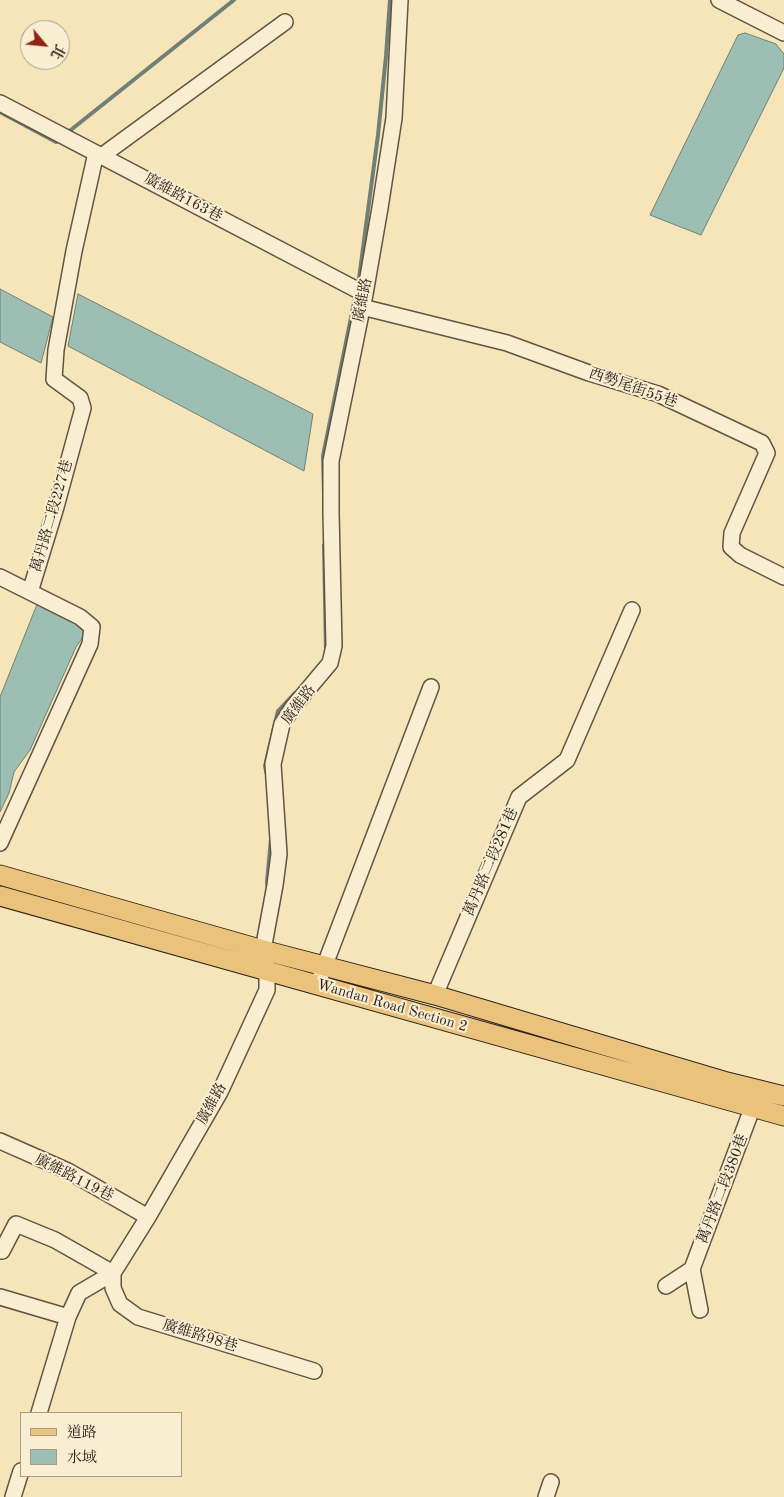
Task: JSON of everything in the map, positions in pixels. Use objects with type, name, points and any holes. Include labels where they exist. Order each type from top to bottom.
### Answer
[{"type":"main road","name":"Wandan Road Section 2","points":[[0,875],[263,950],[435,995],[727,1082],[784,1096]]},
{"type":"main road","name":"Wandan Road Section 2","points":[[0,896],[753,1109],[784,1116]]},
{"type":"street","name":"廣維路","points":[[39,1412],[68,1317],[79,1293],[113,1272],[148,1217],[220,1092],[266,990],[267,971],[263,950],[279,854],[273,764],[282,724],[293,707],[330,663],[334,646],[331,461],[380,208],[394,118],[400,0]]},
{"type":"street","points":[[719,0],[784,33]]},
{"type":"street","points":[[100,154],[107,152],[285,22]]},
{"type":"street","name":"廣維路163巷","points":[[0,103],[100,154],[363,300]]},
{"type":"street","name":"萬丹路二段227巷","points":[[0,843],[90,644],[92,627],[80,618],[30,592],[83,408],[80,398],[54,379],[56,350],[74,251],[100,154]]},
{"type":"street","name":"西勢尾街55巷","points":[[363,300],[507,343],[589,373],[658,394],[762,444],[767,453],[732,533],[731,547],[740,555],[784,577]]},
{"type":"street","points":[[0,577],[30,592]]},
{"type":"street","name":"萬丹路二段281巷","points":[[435,995],[519,797],[568,760],[632,610]]},
{"type":"street","points":[[318,985],[431,687]]},
{"type":"street","name":"萬丹路二段380巷","points":[[692,1269],[759,1090]]},
{"type":"street","name":"廣維路119巷","points":[[0,1141],[68,1171],[148,1217]]},
{"type":"street","points":[[0,1250],[2,1251],[16,1224],[56,1240],[113,1272]]},
{"type":"street","points":[[666,1286],[692,1269],[700,1310]]},
{"type":"street","name":"廣維路98巷","points":[[113,1272],[114,1288],[120,1304],[138,1317],[314,1371]]},
{"type":"street","points":[[0,1296],[68,1317]]},
{"type":"street","points":[[13,1497],[20,1474]]},
{"type":"street","points":[[546,1497],[551,1482]]},
{"type":"water","points":[[745,33],[776,44],[784,54],[784,68],[701,235],[650,215],[738,35]]},
{"type":"water","points":[[0,289],[53,317],[41,363],[0,342]]},
{"type":"water","points":[[78,294],[313,414],[304,471],[68,346]]},
{"type":"water","points":[[38,602],[76,622],[86,633],[76,647],[30,750],[14,772],[9,793],[0,812],[0,697]]},
{"type":"waterway","points":[[67,133],[234,0]]},
{"type":"waterway","points":[[358,286],[378,135],[390,0]]},
{"type":"waterway","points":[[0,112],[56,142],[59,139]]},
{"type":"waterway","points":[[324,493],[323,456],[356,293]]},
{"type":"waterway","points":[[324,545],[326,653]]},
{"type":"waterway","points":[[267,775],[265,766],[278,711],[295,693]]},
{"type":"waterway","points":[[268,890],[271,839]]}]
